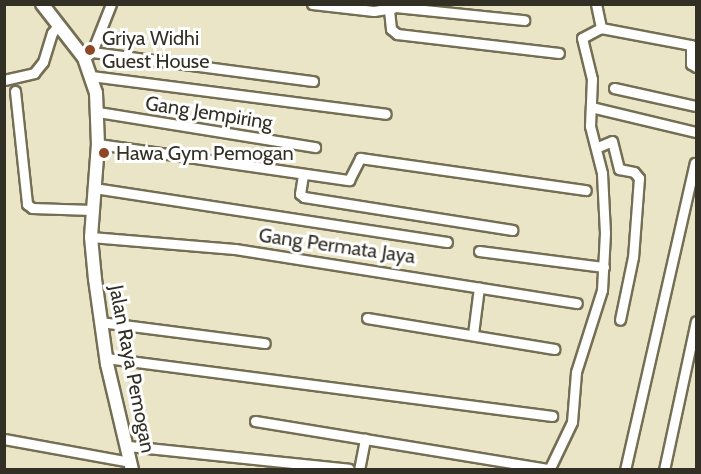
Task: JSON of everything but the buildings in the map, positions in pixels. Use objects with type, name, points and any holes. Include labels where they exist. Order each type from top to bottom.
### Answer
[{"type":"street","name":"Jalan Raya Pemogan","points":[[42,4],[88,55],[98,112],[91,237],[106,358],[131,466]]},
{"type":"street","points":[[111,4],[88,55],[313,81]]},
{"type":"street","points":[[312,4],[394,7],[524,20]]},
{"type":"street","points":[[596,4],[602,28]]},
{"type":"street","points":[[394,7],[391,29],[397,34],[559,53]]},
{"type":"street","points":[[4,80],[34,73],[43,62],[52,33],[59,24]]},
{"type":"street","points":[[255,421],[549,470],[572,422],[576,372],[600,306],[604,267],[598,147],[590,126],[592,80],[582,38],[602,28],[692,45],[691,64],[696,67]]},
{"type":"street","points":[[91,76],[386,114]]},
{"type":"street","points":[[614,88],[696,106]]},
{"type":"street","points":[[15,91],[27,204],[32,208],[92,210]]},
{"type":"street","points":[[591,107],[696,132]]},
{"type":"street","name":"Gang Jempiring","points":[[98,112],[315,147]]},
{"type":"street","points":[[598,147],[612,141],[619,170],[637,173],[639,178],[633,257],[620,320]]},
{"type":"street","points":[[98,144],[348,180],[356,160],[365,158],[586,190]]},
{"type":"street","points":[[625,470],[694,163]]},
{"type":"street","points":[[303,175],[300,194],[304,197],[512,230]]},
{"type":"street","points":[[94,188],[447,242]]},
{"type":"street","name":"Gang Permata Jaya","points":[[91,237],[235,249],[577,303]]},
{"type":"street","points":[[479,251],[604,267]]},
{"type":"street","points":[[472,334],[479,286]]},
{"type":"street","points":[[367,318],[554,349]]},
{"type":"street","points":[[664,470],[696,321]]},
{"type":"street","points":[[100,322],[265,343]]},
{"type":"street","points":[[106,358],[552,416]]},
{"type":"street","points":[[4,439],[131,466]]},
{"type":"street","points":[[359,470],[365,439]]},
{"type":"street","points":[[128,446],[349,469]]},
{"type":"place","name":"Griya Widhi Guest House","points":[[90,50]]},
{"type":"place","name":"Hawa Gym Pemogan","points":[[104,153]]}]
